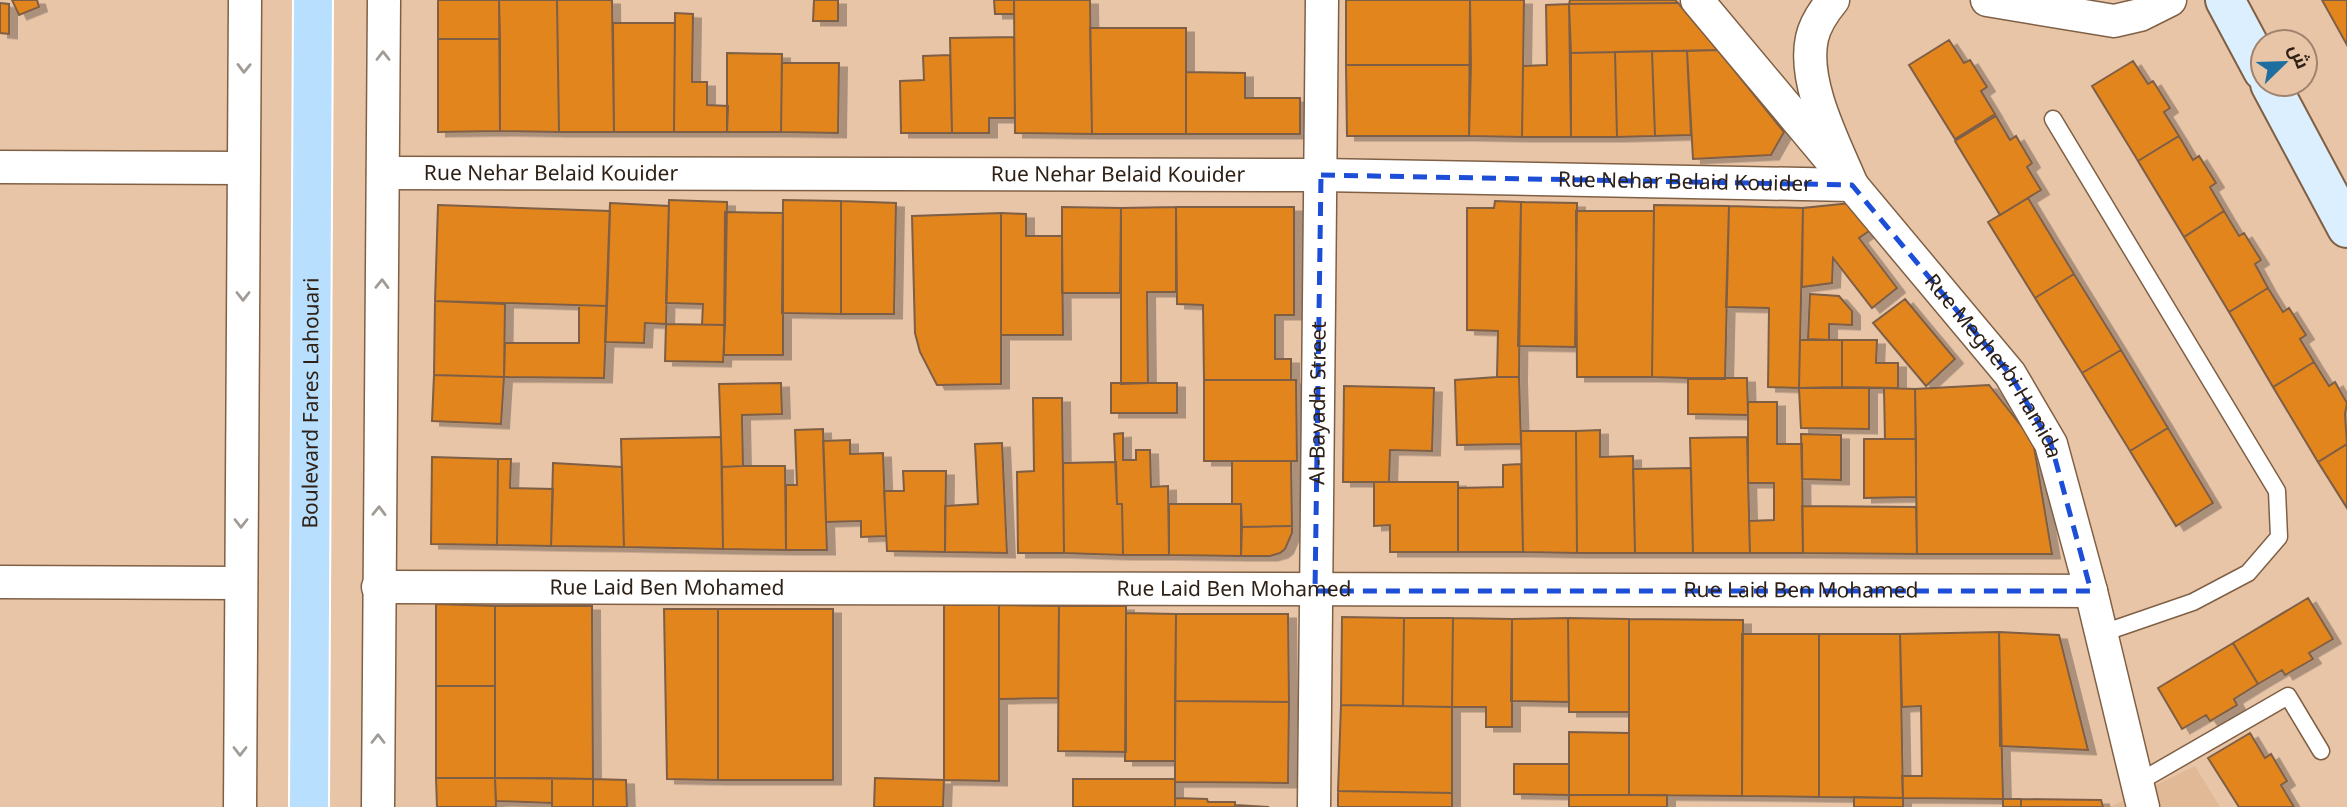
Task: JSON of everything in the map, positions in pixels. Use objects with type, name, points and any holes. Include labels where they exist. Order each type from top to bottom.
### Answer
[{"type":"main road","name":"Boulevard Fares Lahouari","points":[[309,807],[313,0]]},
{"type":"street","points":[[240,807],[245,0]]},
{"type":"street","points":[[378,807],[384,0]]},
{"type":"street","name":"Al-Bayadh Street","points":[[1314,807],[1322,0]]},
{"type":"street","name":"Rue Megherbi Hamida","points":[[1697,0],[2010,374],[2051,444],[2091,592],[2140,795]]},
{"type":"street","points":[[1833,0],[1822,12],[1812,38],[1812,75],[1820,111],[1852,185]]},
{"type":"street","points":[[1987,0],[2115,21],[2140,15],[2170,0]]},
{"type":"street","points":[[2225,0],[2249,45]]},
{"type":"street","points":[[2277,98],[2347,228]]},
{"type":"street","points":[[0,167],[243,168]]},
{"type":"street","name":"Rue Nehar Belaid Kouider","points":[[383,173],[1321,175],[1852,185]]},
{"type":"street","points":[[0,582],[241,583]]},
{"type":"street","name":"Rue Laid Ben Mohamed","points":[[378,587],[2091,592]]},
{"type":"lane","points":[[2053,119],[2277,491],[2279,537],[2248,573],[2193,602],[2100,634]]},
{"type":"lane","points":[[2140,795],[2288,696],[2321,751]]},
{"type":"highlighted area","points":[[1321,175],[1852,185],[2010,374],[2051,444],[2091,591],[1315,591]]},
{"type":"shaded area","points":[[2195,766],[2220,807],[2110,807]]},
{"type":"building","points":[[12,0],[37,0],[39,7],[19,15]]},
{"type":"building","points":[[438,0],[499,0],[500,39],[438,39]]},
{"type":"building","points":[[499,0],[557,0],[559,132],[500,131]]},
{"type":"building","points":[[557,0],[612,0],[614,132],[559,132]]},
{"type":"building","points":[[814,0],[838,0],[838,21],[813,21]]},
{"type":"building","points":[[994,0],[1014,0],[1014,14],[995,14]]},
{"type":"building","points":[[1014,0],[1090,0],[1092,134],[1015,133]]},
{"type":"building","points":[[1346,0],[1470,0],[1471,65],[1346,65]]},
{"type":"building","points":[[1470,0],[1524,0],[1522,137],[1469,136]]},
{"type":"building","points":[[1570,0],[1675,0],[1678,3],[1569,4]]},
{"type":"building","points":[[2322,0],[2347,0],[2347,45]]},
{"type":"building","points":[[0,3],[9,4],[9,34],[0,33]]},
{"type":"building","points":[[1678,3],[1718,50],[1571,53],[1569,4]]},
{"type":"building","points":[[1569,4],[1571,137],[1522,137],[1523,66],[1547,65],[1546,5]]},
{"type":"building","points":[[675,13],[693,14],[692,82],[707,82],[707,105],[728,106],[727,132],[674,132]]},
{"type":"building","points":[[613,23],[675,23],[674,132],[614,132]]},
{"type":"building","points":[[1090,28],[1186,28],[1186,134],[1092,134]]},
{"type":"building","points":[[1014,37],[1015,118],[989,118],[989,133],[952,133],[950,38]]},
{"type":"building","points":[[438,39],[500,39],[500,131],[438,132]]},
{"type":"building","points":[[1949,40],[1964,63],[1970,60],[1987,87],[1981,91],[1995,114],[1955,139],[1909,65]]},
{"type":"building","points":[[1718,50],[1784,132],[1771,155],[1693,159],[1687,51]]},
{"type":"building","points":[[1652,51],[1655,136],[1617,137],[1615,52]]},
{"type":"building","points":[[1652,51],[1687,51],[1691,135],[1655,136]]},
{"type":"building","points":[[1615,52],[1617,137],[1571,137],[1571,53]]},
{"type":"building","points":[[727,53],[782,54],[781,132],[727,132]]},
{"type":"building","points":[[950,55],[952,133],[901,133],[900,81],[924,80],[923,56]]},
{"type":"building","points":[[2133,61],[2148,84],[2153,81],[2170,108],[2164,112],[2179,136],[2138,161],[2092,86]]},
{"type":"building","points":[[782,63],[839,63],[838,133],[781,132]]},
{"type":"building","points":[[1346,65],[1471,65],[1469,136],[1347,136]]},
{"type":"building","points":[[1186,72],[1245,73],[1245,98],[1300,98],[1300,134],[1186,134]]},
{"type":"building","points":[[1996,116],[2010,140],[2016,136],[2032,163],[2027,167],[2041,190],[2000,215],[1955,141]]},
{"type":"building","points":[[2179,136],[2193,160],[2199,156],[2216,183],[2210,187],[2224,211],[2184,237],[2138,161]]},
{"type":"building","points":[[2028,198],[2074,274],[2035,298],[1988,222]]},
{"type":"building","points":[[669,200],[727,202],[725,325],[702,325],[703,304],[666,303]]},
{"type":"building","points":[[783,200],[841,201],[841,314],[782,313]]},
{"type":"building","points":[[841,201],[896,203],[894,314],[841,314]]},
{"type":"building","points":[[1495,201],[1521,202],[1519,377],[1497,377],[1498,331],[1467,330],[1467,208],[1494,208]]},
{"type":"building","points":[[1521,202],[1577,203],[1575,347],[1518,346]]},
{"type":"building","points":[[610,203],[669,206],[666,324],[645,323],[644,343],[605,342]]},
{"type":"building","points":[[1851,203],[1872,229],[1859,238],[1897,288],[1872,308],[1833,258],[1832,283],[1802,287],[1803,208]]},
{"type":"building","points":[[438,205],[610,211],[607,306],[435,301]]},
{"type":"building","points":[[1654,205],[1729,206],[1725,379],[1652,377]]},
{"type":"building","points":[[1729,206],[1803,208],[1799,388],[1768,387],[1769,308],[1726,307]]},
{"type":"building","points":[[1062,207],[1121,208],[1120,293],[1062,293]]},
{"type":"building","points":[[1176,207],[1176,292],[1147,292],[1148,383],[1121,384],[1121,208]]},
{"type":"building","points":[[1176,207],[1294,207],[1294,315],[1275,315],[1275,359],[1291,359],[1291,380],[1204,380],[1203,305],[1177,304]]},
{"type":"building","points":[[1576,211],[1654,211],[1652,377],[1577,377]]},
{"type":"building","points":[[2224,211],[2239,236],[2244,233],[2261,260],[2255,264],[2268,288],[2229,312],[2184,237]]},
{"type":"building","points":[[725,212],[783,213],[783,355],[724,355]]},
{"type":"building","points":[[1001,213],[1001,384],[937,385],[920,352],[915,333],[912,216]]},
{"type":"building","points":[[1001,213],[1026,214],[1026,236],[1062,236],[1063,335],[1001,335]]},
{"type":"building","points":[[2074,274],[2121,350],[2082,373],[2035,298]]},
{"type":"building","points":[[2268,288],[2283,312],[2289,308],[2306,335],[2300,339],[2314,362],[2273,387],[2229,312]]},
{"type":"building","points":[[1810,294],[1839,296],[1852,311],[1852,325],[1829,324],[1829,340],[1808,339]]},
{"type":"building","points":[[1905,299],[1955,359],[1926,386],[1873,323]]},
{"type":"building","points":[[435,301],[505,304],[504,377],[434,375]]},
{"type":"building","points":[[579,306],[607,306],[604,378],[504,377],[505,343],[579,343]]},
{"type":"building","points":[[666,324],[725,325],[723,362],[665,361]]},
{"type":"building","points":[[1800,340],[1842,340],[1842,387],[1799,388]]},
{"type":"building","points":[[1842,340],[1877,340],[1876,363],[1898,363],[1898,388],[1842,387]]},
{"type":"building","points":[[2121,350],[2168,428],[2130,451],[2082,373]]},
{"type":"building","points":[[2314,362],[2329,386],[2335,382],[2347,403],[2347,444],[2318,462],[2273,387]]},
{"type":"building","points":[[434,375],[504,377],[501,424],[432,421]]},
{"type":"building","points":[[1519,377],[1521,444],[1457,445],[1455,380]]},
{"type":"building","points":[[1688,378],[1747,378],[1748,415],[1688,414]]},
{"type":"building","points":[[1204,380],[1296,380],[1297,461],[1204,461]]},
{"type":"building","points":[[781,383],[782,414],[742,415],[743,466],[722,467],[719,384]]},
{"type":"building","points":[[1111,383],[1177,383],[1177,413],[1111,413]]},
{"type":"building","points":[[1989,385],[2033,441],[2052,554],[1917,554],[1915,389]]},
{"type":"building","points":[[1344,386],[1434,388],[1432,451],[1390,450],[1389,482],[1343,482]]},
{"type":"building","points":[[1799,388],[1869,388],[1869,429],[1801,428]]},
{"type":"building","points":[[1884,388],[1915,389],[1916,439],[1885,439]]},
{"type":"building","points":[[1033,398],[1062,398],[1064,553],[1018,553],[1017,472],[1034,471]]},
{"type":"building","points":[[1748,402],[1777,402],[1777,444],[1802,444],[1803,553],[1750,553],[1749,521],[1774,520],[1774,483],[1748,483]]},
{"type":"building","points":[[2168,428],[2213,503],[2176,526],[2130,451]]},
{"type":"building","points":[[823,429],[827,550],[786,550],[786,485],[797,485],[795,430]]},
{"type":"building","points":[[1600,430],[1600,457],[1633,456],[1635,553],[1577,553],[1576,431]]},
{"type":"building","points":[[1521,431],[1576,431],[1577,553],[1523,552]]},
{"type":"building","points":[[1123,433],[1123,460],[1136,460],[1136,450],[1150,450],[1151,487],[1168,486],[1169,555],[1123,555],[1122,504],[1117,504],[1114,434]]},
{"type":"building","points":[[1801,434],[1841,435],[1841,480],[1802,479]]},
{"type":"building","points":[[721,437],[723,549],[624,547],[621,439]]},
{"type":"building","points":[[1747,437],[1750,553],[1693,553],[1690,438]]},
{"type":"building","points":[[1864,439],[1916,439],[1916,497],[1864,498]]},
{"type":"building","points":[[850,440],[850,454],[883,453],[886,536],[861,537],[861,521],[826,522],[823,441]]},
{"type":"building","points":[[1002,443],[1007,553],[945,552],[945,506],[978,504],[975,444]]},
{"type":"building","points":[[2347,444],[2347,508],[2318,462]]},
{"type":"building","points":[[432,457],[498,459],[497,545],[431,544]]},
{"type":"building","points":[[498,459],[511,459],[510,488],[553,489],[551,546],[497,545]]},
{"type":"building","points":[[1232,461],[1291,461],[1292,526],[1242,527],[1241,504],[1232,504]]},
{"type":"building","points":[[1116,462],[1117,504],[1122,504],[1123,555],[1064,553],[1063,463]]},
{"type":"building","points":[[553,463],[622,467],[624,547],[551,546]]},
{"type":"building","points":[[1521,464],[1523,552],[1458,552],[1458,488],[1503,487],[1503,465]]},
{"type":"building","points":[[785,466],[786,550],[723,549],[722,467]]},
{"type":"building","points":[[1691,468],[1693,553],[1635,553],[1633,469]]},
{"type":"building","points":[[903,471],[946,471],[945,552],[887,551],[884,491],[904,491]]},
{"type":"building","points":[[1374,482],[1458,482],[1458,552],[1390,552],[1390,525],[1374,526]]},
{"type":"building","points":[[1169,504],[1241,504],[1241,556],[1169,555]]},
{"type":"building","points":[[1802,506],[1916,507],[1917,554],[1803,553]]},
{"type":"building","points":[[1292,526],[1285,549],[1280,553],[1270,556],[1241,556],[1242,527]]},
{"type":"building","points":[[2308,598],[2333,639],[2309,653],[2313,659],[2285,675],[2282,670],[2258,684],[2233,643]]},
{"type":"building","points":[[436,604],[495,606],[495,686],[436,686]]},
{"type":"building","points":[[944,605],[999,605],[999,781],[944,780]]},
{"type":"building","points":[[999,605],[1059,606],[1058,698],[999,699]]},
{"type":"building","points":[[495,606],[592,606],[593,779],[495,778]]},
{"type":"building","points":[[1059,606],[1126,606],[1126,752],[1058,751]]},
{"type":"building","points":[[664,609],[718,609],[718,780],[667,779]]},
{"type":"building","points":[[718,609],[833,609],[833,780],[718,780]]},
{"type":"building","points":[[1126,613],[1176,614],[1175,761],[1125,761]]},
{"type":"building","points":[[1176,614],[1288,614],[1289,702],[1175,701]]},
{"type":"building","points":[[1342,617],[1404,618],[1403,706],[1341,705]]},
{"type":"building","points":[[1404,618],[1453,618],[1452,707],[1403,706]]},
{"type":"building","points":[[1453,618],[1512,619],[1512,727],[1486,727],[1486,707],[1452,707]]},
{"type":"building","points":[[1568,618],[1569,702],[1511,701],[1512,619]]},
{"type":"building","points":[[1568,618],[1629,619],[1629,712],[1569,712]]},
{"type":"building","points":[[1629,619],[1743,620],[1742,796],[1629,795]]},
{"type":"building","points":[[1999,632],[2059,635],[2088,750],[2000,746]]},
{"type":"building","points":[[1999,632],[2003,799],[1903,798],[1902,776],[1922,776],[1921,706],[1902,707],[1900,634]]},
{"type":"building","points":[[1742,634],[1819,634],[1819,797],[1742,796]]},
{"type":"building","points":[[1819,634],[1900,634],[1903,798],[1819,797]]},
{"type":"building","points":[[2233,643],[2258,684],[2234,699],[2237,705],[2210,721],[2206,715],[2182,729],[2158,688]]},
{"type":"building","points":[[436,686],[495,686],[495,778],[436,778]]},
{"type":"building","points":[[1175,701],[1289,702],[1288,783],[1175,782]]},
{"type":"building","points":[[1341,705],[1452,707],[1452,793],[1338,791]]},
{"type":"building","points":[[1569,732],[1629,733],[1629,795],[1569,795]]},
{"type":"building","points":[[2250,733],[2265,758],[2271,754],[2287,781],[2281,785],[2294,807],[2239,807],[2208,758]]},
{"type":"building","points":[[1514,764],[1569,764],[1569,795],[1514,794]]},
{"type":"building","points":[[436,778],[495,778],[496,807],[437,807]]},
{"type":"building","points":[[495,778],[552,778],[552,803],[496,801]]},
{"type":"building","points":[[552,778],[593,779],[593,807],[552,807]]},
{"type":"building","points":[[875,778],[944,780],[943,807],[874,807]]},
{"type":"building","points":[[593,779],[626,780],[627,807],[593,807]]},
{"type":"building","points":[[1073,779],[1175,779],[1175,807],[1073,807]]},
{"type":"building","points":[[1338,791],[1452,793],[1452,807],[1338,807]]},
{"type":"building","points":[[1569,795],[1667,795],[1667,807],[1569,807]]},
{"type":"building","points":[[1854,797],[1903,798],[1903,807],[1854,807]]},
{"type":"building","points":[[1175,798],[1207,799],[1208,802],[1235,802],[1235,805],[1269,807],[1175,807]]},
{"type":"building","points":[[2003,799],[2021,799],[2021,807],[2003,807]]},
{"type":"building","points":[[2021,799],[2101,800],[2103,807],[2021,807]]}]
